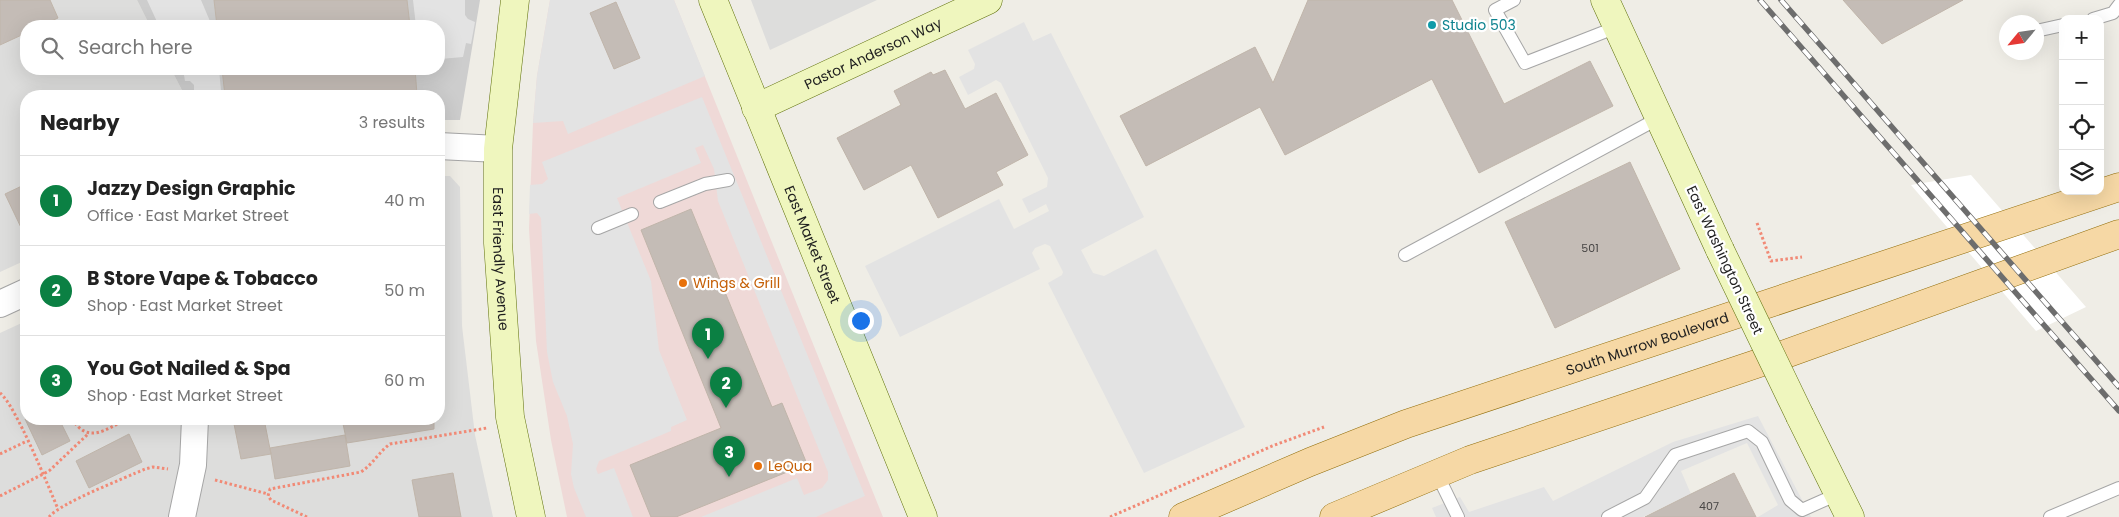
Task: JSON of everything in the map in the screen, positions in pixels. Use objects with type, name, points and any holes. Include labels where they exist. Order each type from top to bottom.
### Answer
[{"type":"main road","name":"East Friendly Avenue","points":[[515,0],[498,150],[498,243],[512,424],[531,517]]},
{"type":"main road","name":"East Market Street","points":[[713,0],[924,517]]},
{"type":"main road","name":"Pastor Anderson Way","points":[[756,108],[988,0]]},
{"type":"main road","name":"East Washington Street","points":[[1605,0],[1720,250],[1844,505]]},
{"type":"main road","name":"South Murrow Boulevard","points":[[1183,517],[1310,462],[1406,424],[2119,187]]},
{"type":"main road","points":[[1334,517],[1470,460],[1789,352],[2119,234]]},
{"type":"street","points":[[445,146],[498,150]]},
{"type":"street","points":[[0,304],[20,295]]},
{"type":"street","points":[[182,517],[191,474],[195,425]]},
{"type":"lane","points":[[1514,0],[1495,10],[1525,64],[1617,27]]},
{"type":"lane","points":[[2104,16],[2113,13],[2119,5]]},
{"type":"lane","points":[[2044,29],[2059,26]]},
{"type":"lane","points":[[1405,255],[1659,118]]},
{"type":"lane","points":[[660,202],[704,184],[728,180]]},
{"type":"lane","points":[[598,228],[632,214]]},
{"type":"lane","points":[[1608,517],[1645,498],[1675,455],[1748,432],[1762,442],[1790,500],[1800,514],[1844,505]]},
{"type":"lane","points":[[1437,474],[1458,517]]},
{"type":"lane","points":[[2050,517],[2116,492]]},
{"type":"path","points":[[1757,223],[1771,261],[1802,257]]},
{"type":"path","points":[[0,393],[6,400],[27,441],[58,510]]},
{"type":"path","points":[[268,494],[270,489],[280,486],[361,472],[390,444],[512,424]]},
{"type":"path","points":[[77,425],[88,434]]},
{"type":"path","points":[[0,496],[43,475],[88,434],[113,425]]},
{"type":"path","points":[[1,452],[27,441]]},
{"type":"path","points":[[49,517],[58,510],[153,466],[268,494],[271,500],[307,517]]},
{"type":"shaded area","points":[[0,0],[137,0],[147,20],[20,20],[20,75],[174,75],[182,90],[20,90],[20,263],[0,272]]},
{"type":"shaded area","points":[[137,0],[480,0],[460,120],[445,120],[445,90],[182,90],[174,75],[445,75],[445,20],[147,20]]},
{"type":"shaded area","points":[[147,0],[201,0],[209,20],[156,20]]},
{"type":"shaded area","points":[[413,0],[465,0],[465,15],[468,19],[475,22],[471,44],[466,43],[463,57],[445,59],[445,20],[415,20]]},
{"type":"shaded area","points":[[550,0],[674,0],[883,517],[567,517],[551,440],[536,341],[529,229],[533,123],[537,76]]},
{"type":"shaded area","points":[[550,0],[674,0],[705,76],[568,134],[563,121],[533,123],[537,76]],"holes":[[[616,2],[640,58],[614,69],[591,13]]]},
{"type":"shaded area","points":[[751,0],[877,0],[770,50]]},
{"type":"shaded area","points":[[1024,22],[1033,41],[1051,33],[1144,217],[1081,250],[1093,273],[1104,276],[1156,249],[1245,427],[1144,473],[1048,283],[1062,275],[1063,272],[1050,246],[1045,244],[1035,248],[1032,253],[1040,269],[900,337],[865,266],[999,199],[1014,229],[1049,211],[1046,204],[1029,213],[1022,199],[1047,187],[1048,178],[1001,83],[996,80],[968,95],[959,77],[974,69],[975,64],[968,50]]},
{"type":"shaded area","points":[[184,75],[220,75],[221,90],[194,90],[194,85],[190,81],[185,81]]},
{"type":"shaded area","points":[[702,97],[865,496],[816,517],[701,517],[797,478],[804,495],[822,488],[828,480],[828,472],[718,201],[714,169],[703,145],[695,148],[701,163],[617,198],[651,281],[659,350],[687,420],[671,427],[671,431],[599,461],[596,469],[598,474],[614,468],[633,517],[586,517],[574,488],[571,474],[573,444],[567,416],[553,382],[547,352],[541,218],[537,213],[529,214],[530,185],[542,184],[548,179],[542,162]]},
{"type":"shaded area","points":[[445,176],[450,176],[460,187],[462,326],[475,435],[493,517],[0,517],[0,333],[20,324],[20,425],[445,425]]},
{"type":"shaded area","points":[[1758,416],[1811,517],[1758,517],[1778,505],[1747,443],[1681,471],[1691,494],[1643,517],[1436,517],[1432,508],[1460,497],[1469,512],[1544,487],[1553,501],[1673,442]]},
{"type":"pier","points":[[1971,175],[2086,307],[2036,331],[1911,185]]},
{"type":"building","points":[[0,0],[50,0],[58,18],[54,20],[20,20],[20,36],[0,45]]},
{"type":"building","points":[[214,0],[407,0],[409,20],[216,20]]},
{"type":"building","points":[[1308,0],[1452,0],[1504,104],[1590,61],[1613,106],[1479,173],[1432,79],[1285,155],[1260,107],[1146,166],[1120,116],[1255,47],[1273,83]]},
{"type":"building","points":[[1843,0],[1963,0],[1882,44]]},
{"type":"building","points":[[616,2],[640,58],[614,69],[590,13]]},
{"type":"building","points":[[945,70],[965,109],[996,93],[1028,155],[996,172],[1003,185],[938,218],[911,165],[864,190],[837,138],[901,105],[894,91],[931,72],[933,75]]},
{"type":"building","points":[[223,75],[415,75],[417,90],[224,90]]},
{"type":"building","points":[[1630,162],[1680,269],[1555,328],[1505,222]]},
{"type":"building","points":[[20,187],[20,225],[5,194]]},
{"type":"building","points":[[691,209],[772,407],[782,403],[807,464],[676,517],[651,517],[630,465],[721,428],[641,230]]},
{"type":"building","points":[[28,425],[62,425],[70,441],[42,455]]},
{"type":"building","points":[[234,425],[265,425],[271,454],[241,459]]},
{"type":"building","points":[[343,425],[434,425],[434,429],[347,443]]},
{"type":"building","points":[[129,434],[142,462],[89,488],[76,461]]},
{"type":"building","points":[[345,435],[350,466],[275,479],[270,448]]},
{"type":"building","points":[[453,473],[461,517],[419,517],[412,480]]},
{"type":"building","points":[[1734,473],[1756,517],[1645,517],[1691,494]]},
{"type":"railway","points":[[1760,0],[2119,411]]},
{"type":"railway","points":[[1781,0],[2119,387]]},
{"type":"place","name":"Studio 503","points":[[1432,25]]},
{"type":"place","name":"Wings & Grill","points":[[683,283]]},
{"type":"place","name":"Jazzy Design Graphic","points":[[708,359]]},
{"type":"place","name":"B Store Vape & Tobacco","points":[[726,408]]},
{"type":"place","name":"LeQua","points":[[758,466]]},
{"type":"place","name":"You Got Nailed & Spa","points":[[729,477]]}]
